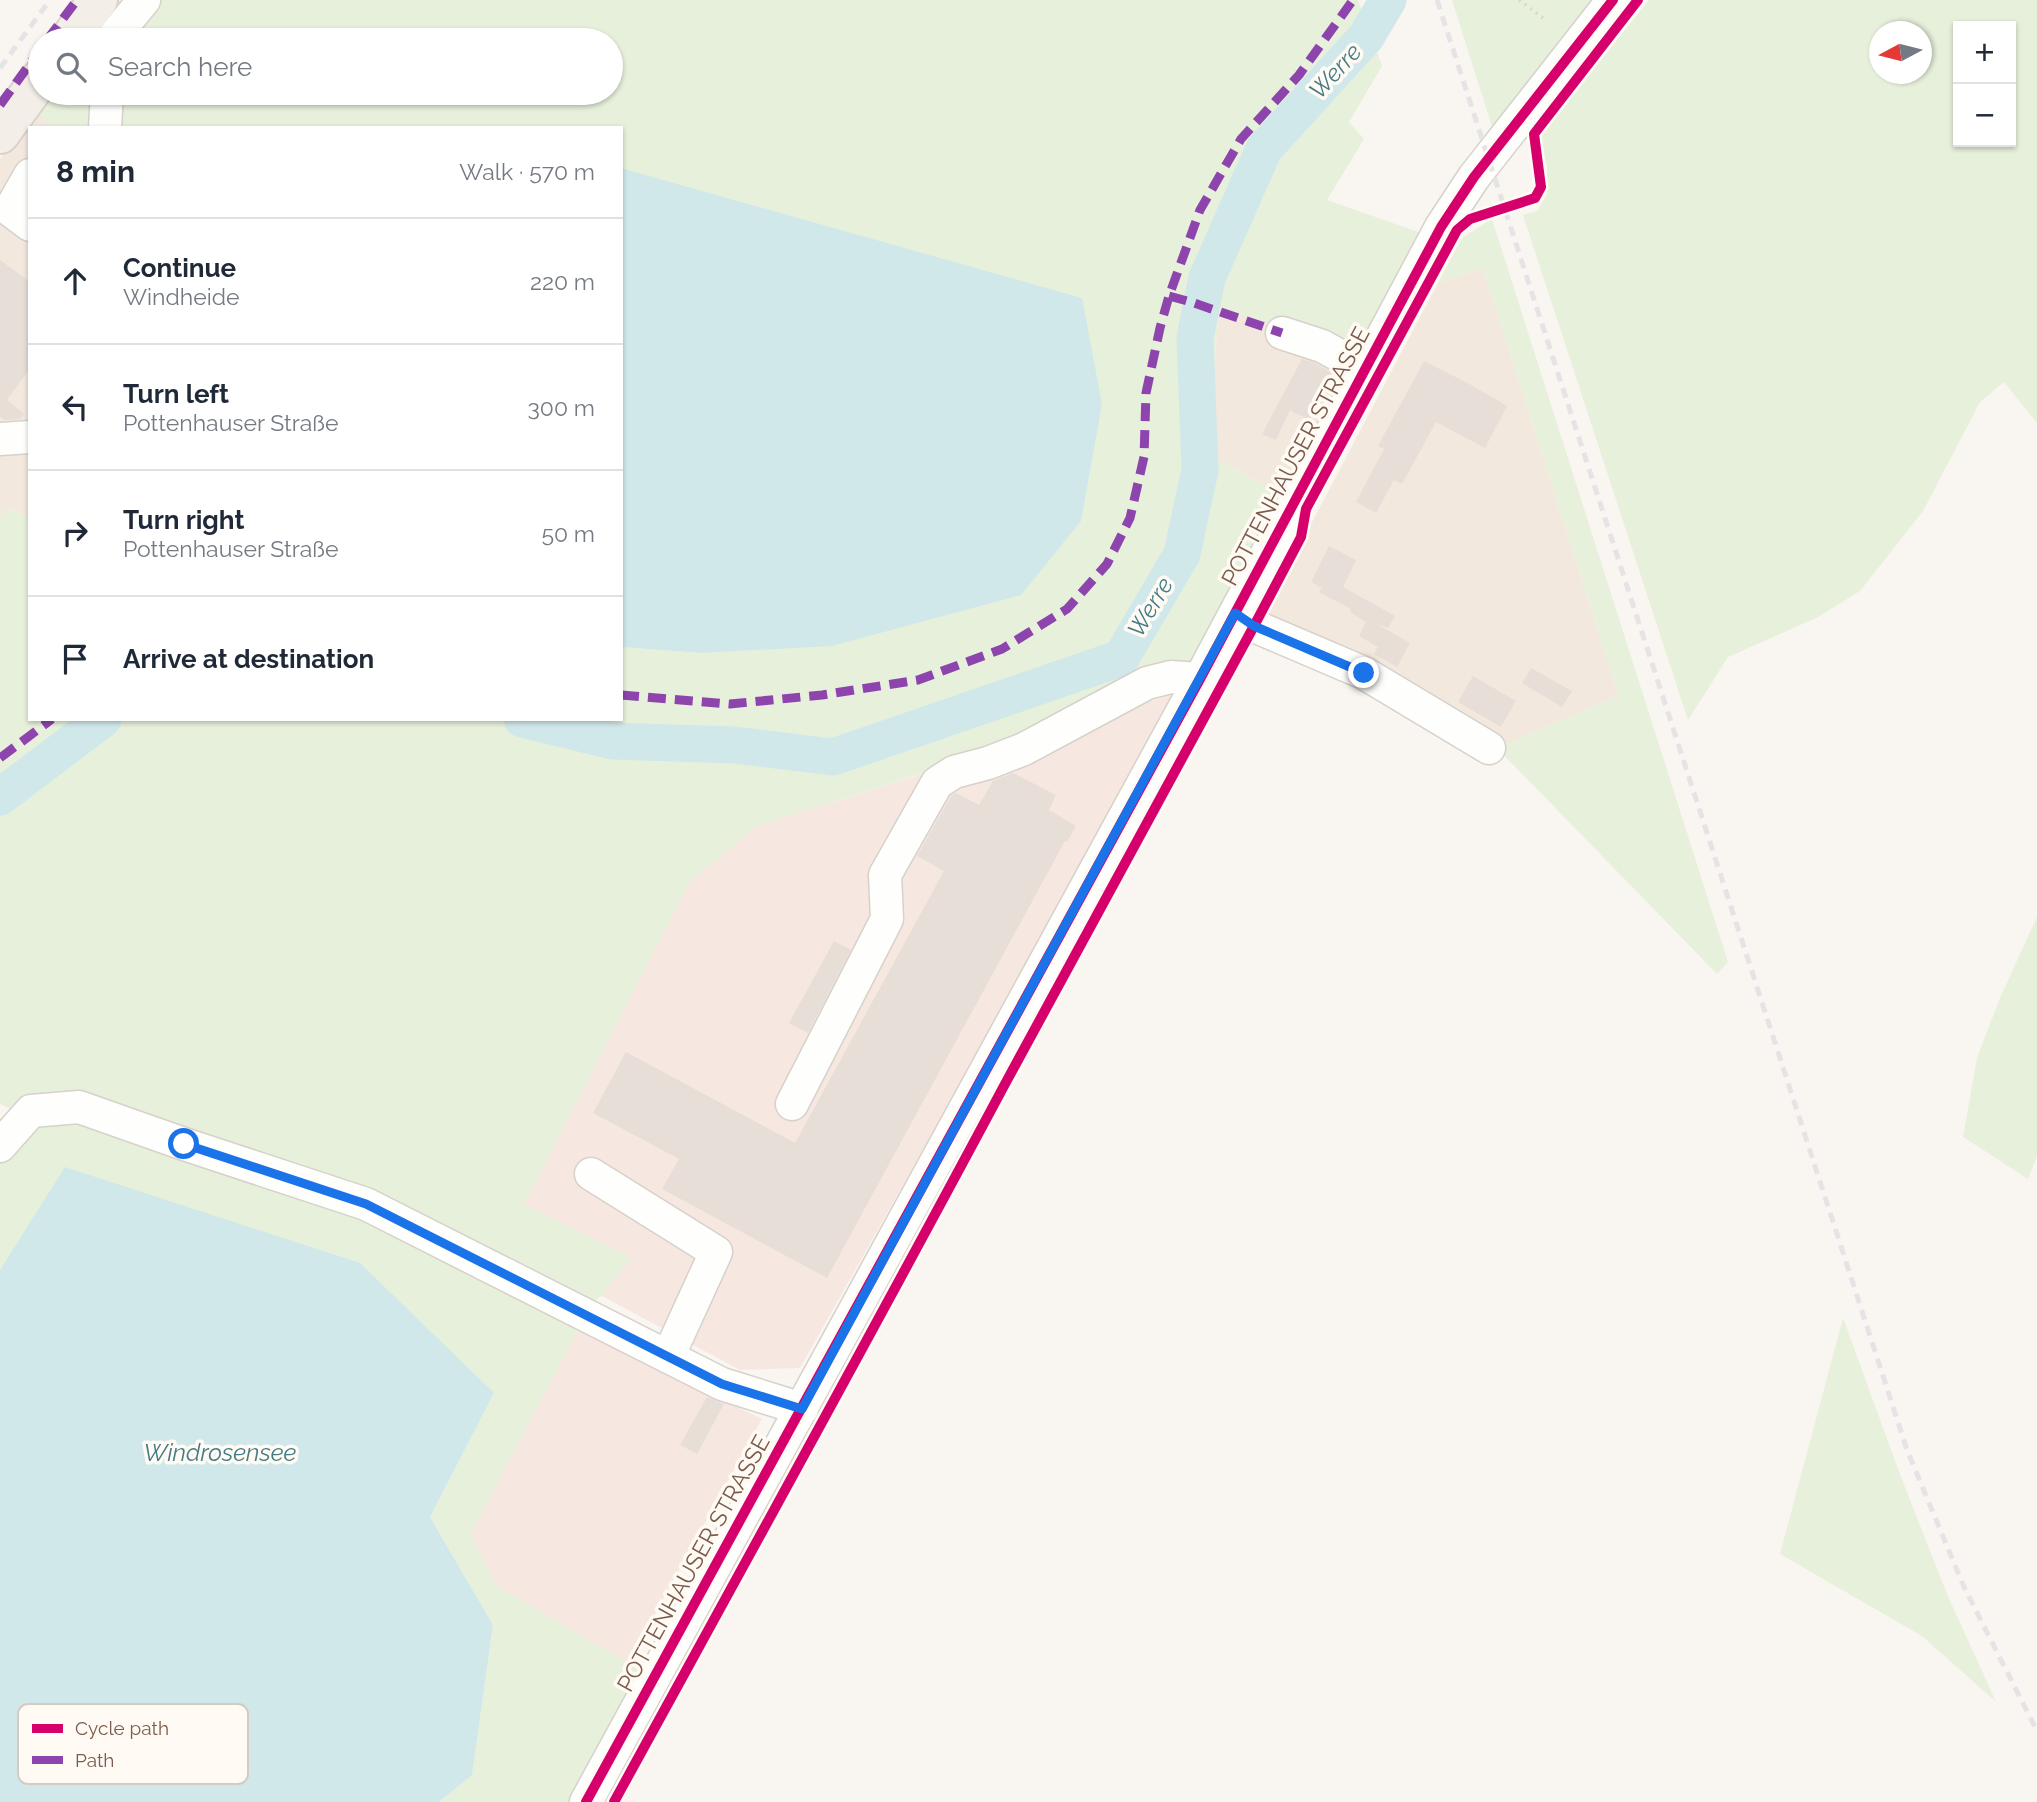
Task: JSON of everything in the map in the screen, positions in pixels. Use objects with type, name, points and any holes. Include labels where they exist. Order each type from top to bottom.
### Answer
[{"type":"main road","points":[[78,28],[98,0]]},
{"type":"main road","points":[[0,134],[28,96]]},
{"type":"street","points":[[121,28],[144,0]]},
{"type":"street","name":"POTTENHAUSER STRASSE","points":[[586,1802],[1200,679],[1441,227],[1474,177],[1613,0]]},
{"type":"street","points":[[106,126],[107,105]]},
{"type":"street","points":[[28,178],[10,210],[28,224]]},
{"type":"street","points":[[1282,333],[1322,346],[1364,369]]},
{"type":"street","points":[[0,439],[28,437]]},
{"type":"street","name":"POTTENHAUSER STRASSE","points":[[1235,613],[1254,626],[1364,673],[1489,748]]},
{"type":"street","points":[[792,1104],[887,919],[885,875],[937,783],[954,772],[1024,749],[1147,683],[1171,677],[1200,679]]},
{"type":"street","points":[[0,1146],[31,1111],[79,1107],[366,1204],[722,1384],[802,1409]]},
{"type":"street","points":[[591,1174],[716,1252],[668,1357]]},
{"type":"path","points":[[1519,0],[1543,18]]},
{"type":"shaded area","points":[[36,110],[50,126],[28,126],[28,517],[12,509],[0,516],[0,159]]},
{"type":"shaded area","points":[[1483,268],[1619,696],[1497,748],[1259,623],[1438,283]]},
{"type":"shaded area","points":[[1219,308],[1300,331],[1360,354],[1284,496],[1207,454]]},
{"type":"shaded area","points":[[1180,692],[800,1368],[740,1370],[600,1295],[631,1258],[524,1204],[690,881],[757,826]]},
{"type":"shaded area","points":[[579,1328],[762,1419],[628,1663],[497,1586],[470,1535]]},
{"type":"green space","points":[[120,0],[1358,0],[1382,66],[1349,122],[1364,139],[1327,200],[1424,234],[1360,354],[1300,331],[1219,309],[1207,454],[1284,496],[1180,691],[757,826],[690,881],[524,1204],[632,1258],[589,1309],[359,1216],[579,1328],[470,1535],[497,1586],[650,1674],[579,1802],[439,1802],[472,1775],[493,1625],[430,1517],[494,1393],[0,1270],[0,1128],[13,1110],[0,1104],[0,516],[12,509],[28,517],[28,721],[623,721],[623,647],[699,653],[623,169],[623,126],[50,126],[36,110],[40,105],[623,105],[623,28],[98,28]]},
{"type":"green space","points":[[1452,0],[1596,0],[1494,133]]},
{"type":"green space","points":[[1649,0],[2037,0],[2037,423],[2004,382],[1980,402],[1923,511],[1860,591],[1818,617],[1728,657],[1688,720],[1523,215],[1537,211],[1547,194],[1547,166],[1540,136]]},
{"type":"green space","points":[[1492,219],[1728,962],[1717,974],[1497,748],[1619,696],[1483,268],[1438,283],[1462,238]]},
{"type":"green space","points":[[2037,917],[2037,1156],[2028,1179],[1963,1137],[1977,1058],[2000,998]]},
{"type":"green space","points":[[1843,1318],[1947,1594],[1996,1702],[1922,1636],[1780,1554]]},
{"type":"water","points":[[623,169],[1082,298],[1102,404],[1081,521],[1021,595],[832,646],[699,653],[623,647]]},
{"type":"water","name":"Windrosensee","points":[[65,1167],[360,1263],[494,1393],[430,1517],[493,1625],[472,1775],[439,1802],[0,1802],[0,1270]]},
{"type":"building","points":[[0,260],[28,281],[28,371],[7,400],[24,414],[20,419],[4,420],[0,417]]},
{"type":"building","points":[[1302,359],[1334,374],[1309,420],[1290,410],[1276,440],[1262,434]]},
{"type":"building","points":[[1424,361],[1507,406],[1485,448],[1436,422],[1402,484],[1394,480],[1376,513],[1356,502],[1384,449],[1378,446]]},
{"type":"building","points":[[1329,546],[1356,560],[1343,587],[1395,616],[1388,628],[1380,626],[1410,643],[1397,667],[1374,654],[1378,647],[1359,636],[1366,622],[1350,612],[1351,609],[1319,592],[1322,588],[1311,582]]},
{"type":"building","points":[[1531,668],[1572,691],[1562,707],[1522,683]]},
{"type":"building","points":[[1473,676],[1516,701],[1501,727],[1458,702]]},
{"type":"building","points":[[1013,773],[1056,795],[1049,810],[1076,826],[1067,842],[1065,841],[827,1278],[662,1189],[679,1159],[593,1113],[626,1052],[795,1143],[944,871],[917,856],[951,796],[956,793],[979,805],[993,781]]},
{"type":"building","points":[[834,941],[851,950],[808,1033],[789,1023]]},
{"type":"building","points":[[707,1397],[724,1404],[697,1454],[680,1445]]},
{"type":"waterway","name":"Werre","points":[[530,721],[613,741],[734,745],[833,757],[1121,658],[1182,554],[1200,470],[1195,338],[1207,278],[1264,149],[1366,37],[1388,0]]},
{"type":"waterway","name":"Werre","points":[[0,797],[100,721]]},
{"type":"railway","points":[[29,28],[50,0]]},
{"type":"railway","points":[[1437,0],[1907,1450],[1964,1587],[2037,1731]]},
{"type":"railway","points":[[0,68],[28,30]]},
{"type":"marked path","points":[[56,28],[77,0]]},
{"type":"marked path","points":[[623,695],[730,704],[822,695],[918,680],[1002,649],[1067,609],[1107,564],[1130,518],[1144,457],[1146,393],[1160,328],[1200,210],[1241,139],[1299,75],[1353,0]]},
{"type":"marked path","points":[[0,105],[28,66]]},
{"type":"marked path","points":[[1169,296],[1282,333]]},
{"type":"marked path","points":[[0,758],[49,721]]},
{"type":"cycle path","points":[[586,1802],[1200,679],[1441,227],[1474,177],[1613,0]]},
{"type":"cycle path","points":[[614,1802],[1254,626],[1301,537],[1306,509],[1457,230],[1470,219],[1535,198],[1541,187],[1534,134],[1638,0]]},
{"type":"route","points":[[184,1144],[366,1204],[722,1384],[802,1409],[1235,613],[1254,626],[1364,673]]}]
